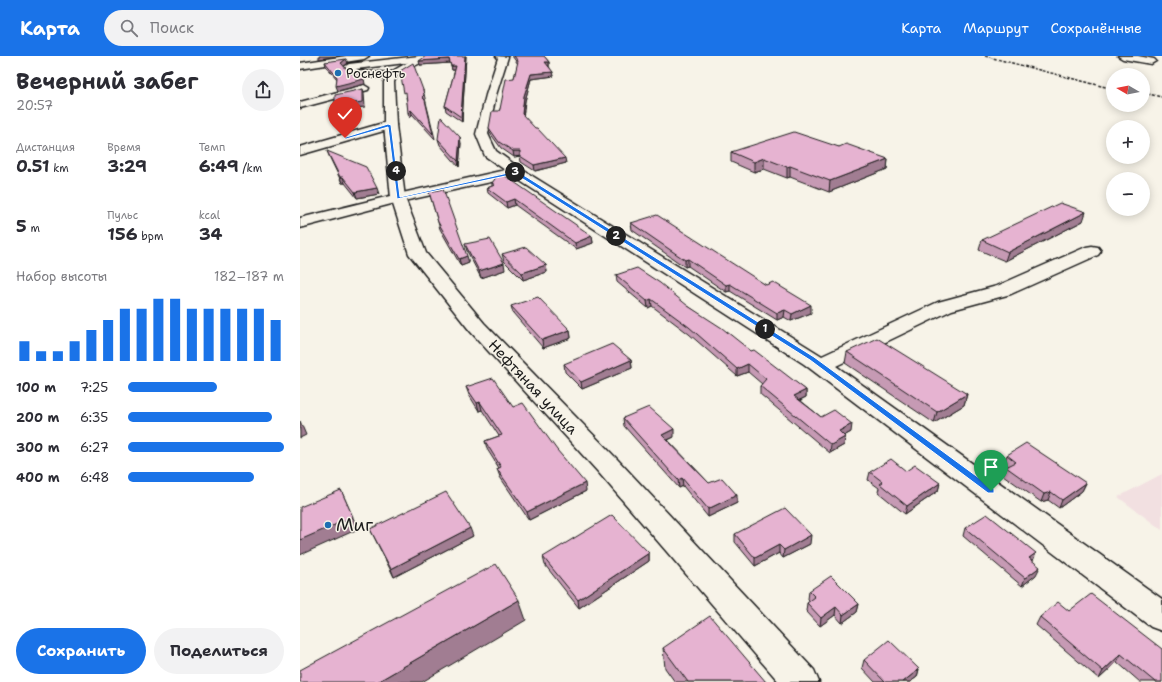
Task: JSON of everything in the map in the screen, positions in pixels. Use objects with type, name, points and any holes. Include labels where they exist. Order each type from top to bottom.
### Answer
[{"type":"street","points":[[300,66],[364,56]]},
{"type":"street","points":[[501,56],[503,57],[491,95],[482,134],[490,153],[516,172],[820,365],[1162,617]]},
{"type":"street","points":[[1123,56],[1151,61]]},
{"type":"street","points":[[300,105],[390,79],[422,57]]},
{"type":"street","points":[[390,79],[355,74],[349,67],[422,57]]},
{"type":"street","name":"Нефтяная улица","points":[[390,79],[390,125],[398,198],[418,254],[439,282],[477,327],[608,466],[802,682]]},
{"type":"street","points":[[300,151],[390,125]]},
{"type":"street","points":[[300,223],[398,198],[516,172]]},
{"type":"street","points":[[820,365],[945,306],[1004,290],[1092,251]]},
{"type":"shaded area","points":[[1162,474],[1162,530],[1118,497]]},
{"type":"building","points":[[426,56],[465,56],[461,117],[445,106],[456,66],[451,66],[449,59],[419,61]]},
{"type":"building","points":[[514,56],[544,56],[549,62],[545,62],[553,72],[531,74],[524,96],[522,114],[565,158],[534,165],[520,156],[520,151],[513,151],[499,142],[489,128],[492,111],[499,111],[500,109],[506,79],[514,78],[518,61]]},
{"type":"building","points":[[346,59],[341,63],[350,73],[363,74],[364,79],[336,86],[337,77],[325,62]]},
{"type":"building","points":[[413,63],[423,90],[424,95],[422,97],[425,100],[433,134],[411,110],[408,113],[406,92],[404,93],[400,71]]},
{"type":"building","points":[[363,89],[363,102],[346,104],[346,100],[335,102],[335,95]]},
{"type":"building","points":[[441,117],[460,137],[458,161],[438,139]]},
{"type":"building","points":[[794,132],[839,147],[846,144],[888,159],[830,181],[764,158],[754,162],[731,152]]},
{"type":"building","points":[[327,151],[366,167],[377,188],[355,192],[343,177],[340,177]]},
{"type":"building","points":[[504,175],[592,236],[575,243],[514,199],[506,202],[487,188],[495,185],[492,183],[497,176]]},
{"type":"building","points":[[443,189],[467,256],[459,259],[438,222],[429,192]]},
{"type":"building","points":[[1060,203],[1086,212],[1008,252],[982,240]]},
{"type":"building","points":[[657,215],[766,285],[773,282],[811,305],[792,314],[785,310],[777,313],[730,284],[726,285],[688,259],[685,260],[631,223]]},
{"type":"building","points":[[490,239],[504,263],[479,271],[465,244]]},
{"type":"building","points":[[526,247],[546,265],[522,273],[502,254]]},
{"type":"building","points":[[637,268],[660,283],[688,306],[722,328],[751,351],[754,350],[806,390],[794,396],[821,417],[834,410],[852,424],[839,431],[845,437],[831,445],[760,386],[766,379],[748,364],[737,369],[689,327],[651,299],[647,301],[616,275]]},
{"type":"building","points":[[538,297],[570,330],[542,340],[511,306]]},
{"type":"building","points":[[877,338],[967,394],[937,412],[847,352]]},
{"type":"building","points":[[612,344],[631,360],[581,382],[564,364]]},
{"type":"building","points":[[493,378],[513,407],[523,403],[557,450],[585,483],[527,512],[497,469],[501,467],[485,441],[502,435],[480,402],[477,403],[466,387]]},
{"type":"building","points":[[649,407],[674,429],[662,435],[709,483],[722,478],[737,495],[708,509],[682,478],[678,480],[623,418]]},
{"type":"building","points":[[1026,443],[1086,483],[1062,500],[1051,492],[1044,494],[1006,467],[1016,462],[1007,455]]},
{"type":"building","points":[[891,459],[906,471],[915,465],[940,483],[907,506],[880,484],[883,482],[870,472]]},
{"type":"building","points":[[341,490],[353,517],[300,540],[300,507]]},
{"type":"building","points":[[446,492],[470,528],[391,569],[370,529]]},
{"type":"building","points":[[785,508],[811,535],[784,550],[779,545],[755,558],[735,534]]},
{"type":"building","points":[[987,514],[1036,553],[1029,558],[1040,567],[1025,578],[965,528]]},
{"type":"building","points":[[612,515],[649,553],[578,600],[543,557]]},
{"type":"building","points":[[496,564],[519,600],[377,682],[300,682],[300,670]]},
{"type":"building","points":[[831,576],[859,604],[843,615],[836,607],[821,618],[807,603],[815,597],[809,591]]},
{"type":"building","points":[[1091,594],[1162,649],[1162,682],[1155,682],[1121,654],[1103,671],[1040,617],[1058,602],[1069,611]]},
{"type":"building","points":[[710,616],[766,682],[688,682],[663,648]]},
{"type":"building","points":[[889,640],[919,669],[903,682],[885,682],[864,660]]},
{"type":"railway","points":[[985,56],[1106,87]]},
{"type":"railway","points":[[1150,94],[1162,97]]},
{"type":"place","name":"Роснефть","points":[[338,73]]},
{"type":"place","name":"Миг","points":[[328,525]]},
{"type":"route","points":[[345,138],[390,125],[398,198],[516,172],[812,359],[991,491]]}]
